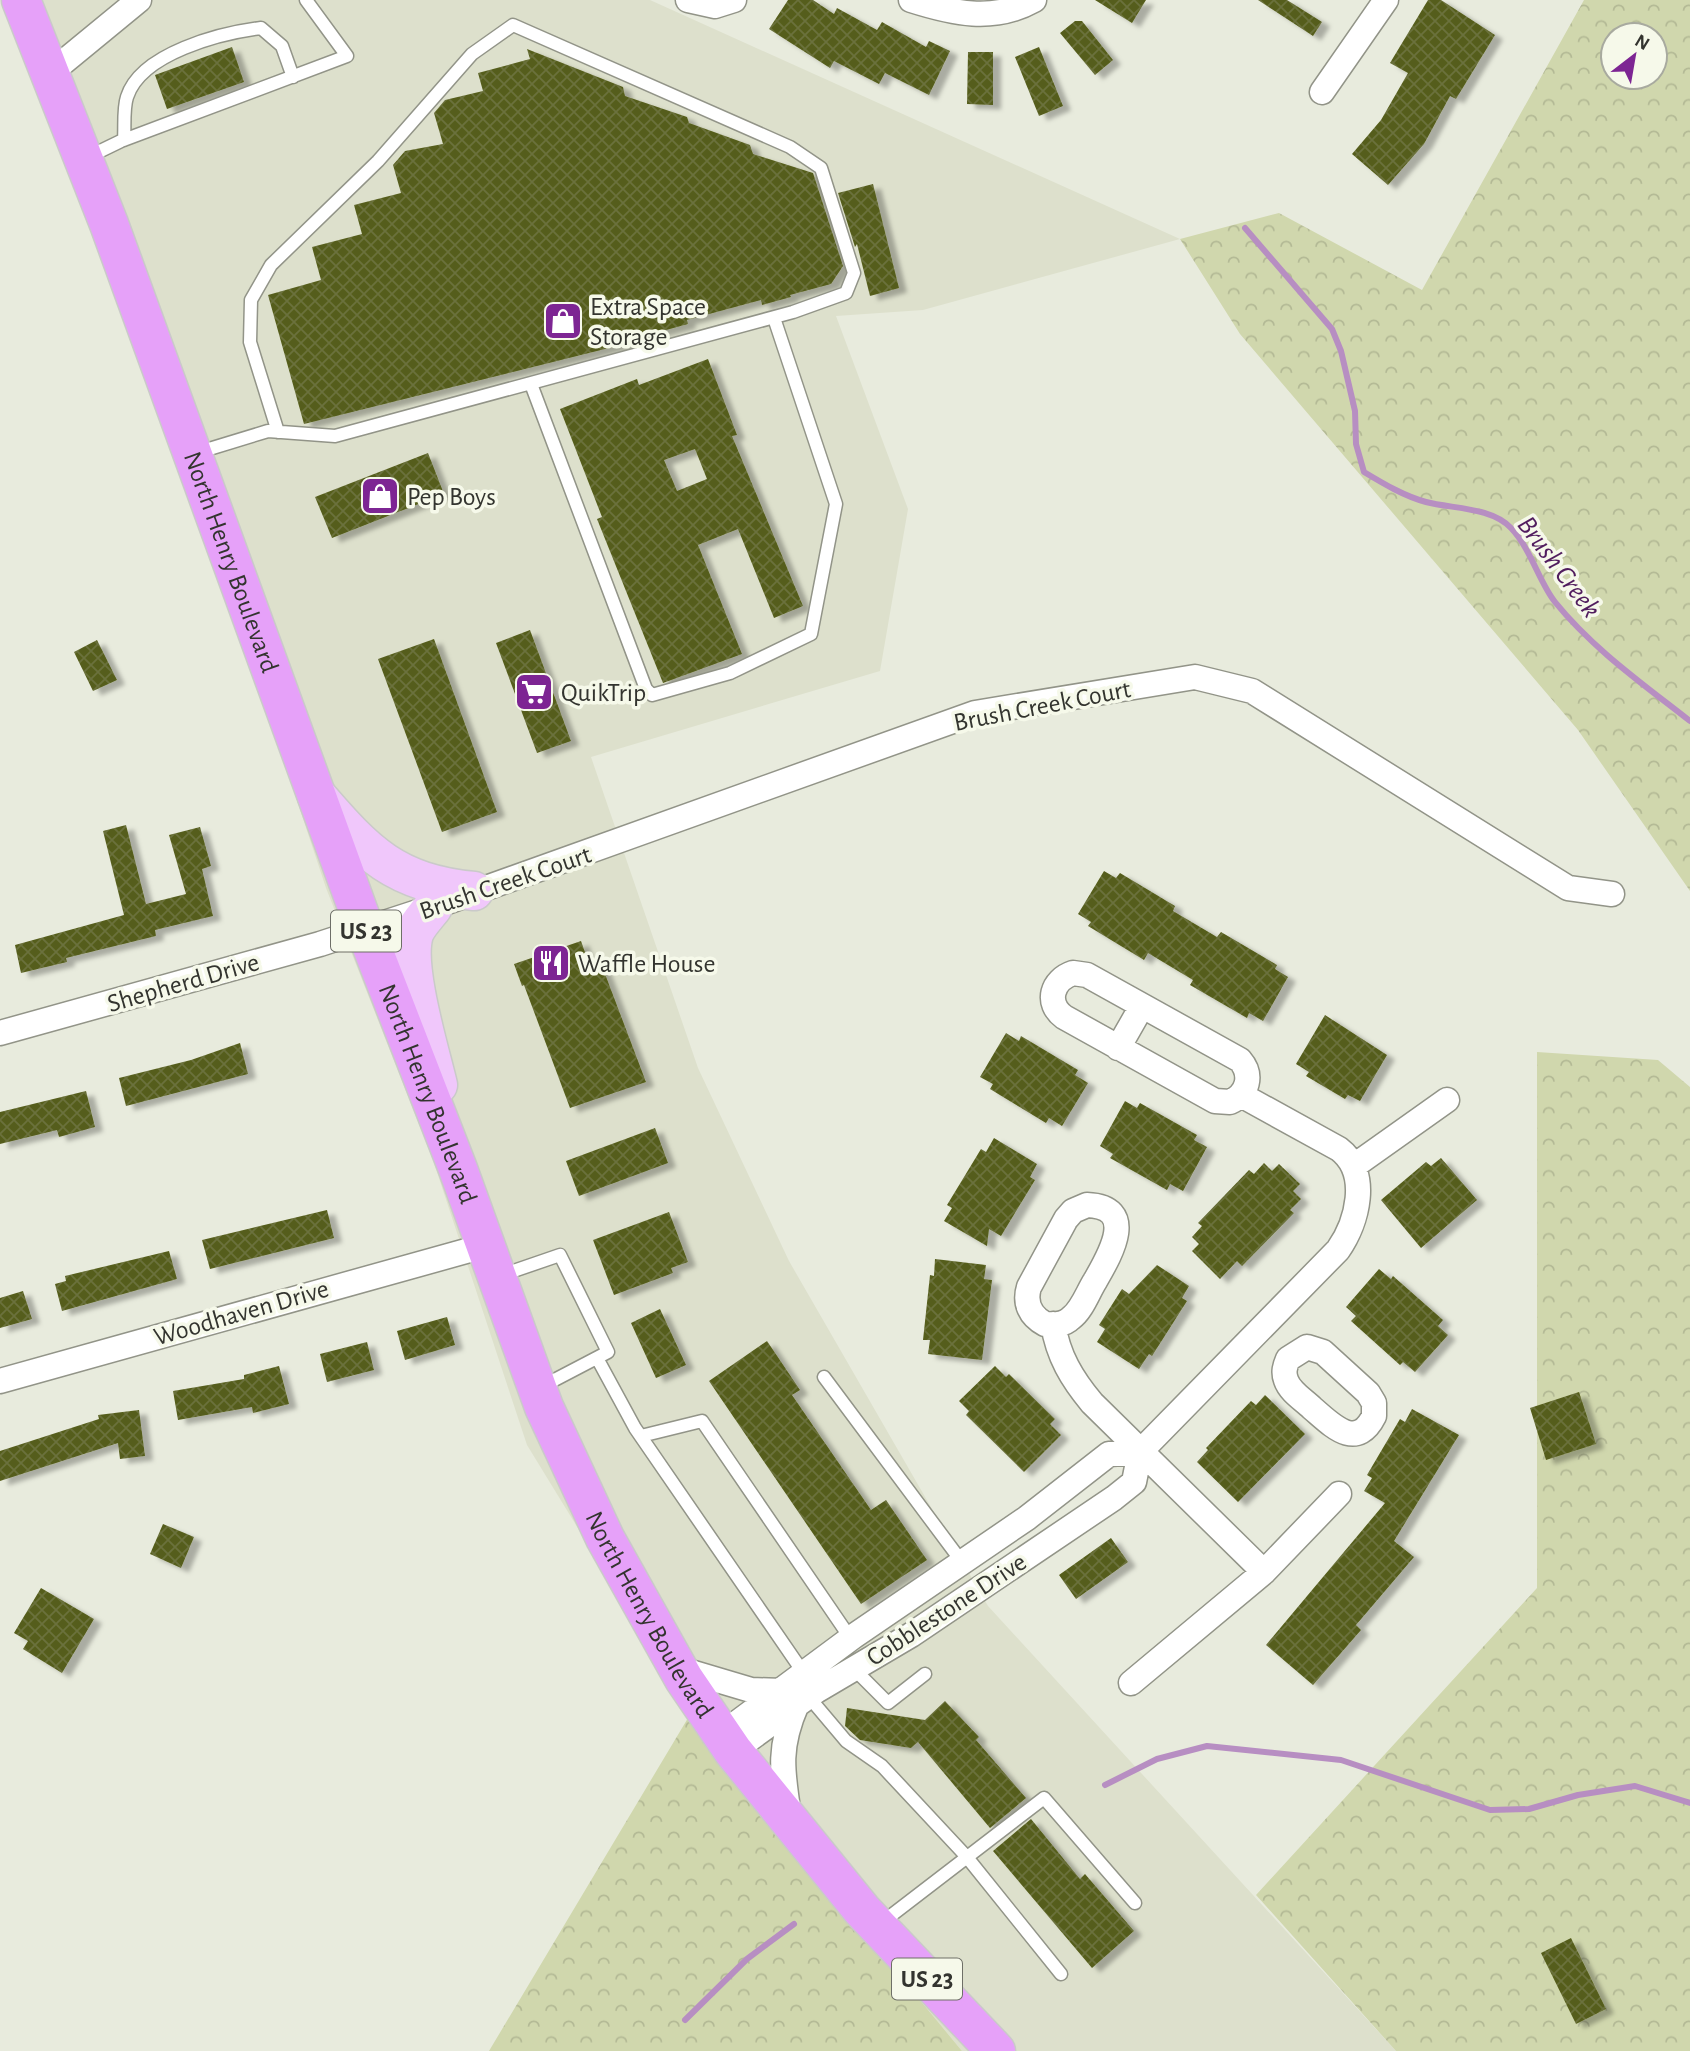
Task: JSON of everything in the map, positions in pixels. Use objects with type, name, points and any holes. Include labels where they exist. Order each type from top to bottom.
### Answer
[{"type":"highway","name":"North Henry Boulevard","points":[[21,0],[83,160],[365,929],[458,1169],[538,1389],[605,1538],[677,1668],[728,1743],[790,1823],[877,1926],[996,2051]]},
{"type":"main road","points":[[316,795],[356,841],[387,866],[445,888],[474,891]]},
{"type":"main road","points":[[433,907],[414,935],[413,959],[417,995],[458,1169]]},
{"type":"street","points":[[49,74],[116,10],[139,0]]},
{"type":"street","points":[[688,0],[715,6],[734,0]]},
{"type":"street","points":[[911,0],[955,14],[1020,8],[1034,0]]},
{"type":"street","points":[[1322,92],[1386,0]]},
{"type":"street","name":"Brush Creek Court","points":[[365,929],[603,848],[975,713],[1195,677],[1252,691],[1568,888],[1612,894]]},
{"type":"street","name":"Shepherd Drive","points":[[0,1034],[365,929]]},
{"type":"street","points":[[1070,974],[1083,974],[1142,1006],[1240,1060],[1248,1077],[1241,1095],[1230,1102],[1215,1101],[1059,1013],[1052,998],[1055,986],[1070,974]]},
{"type":"street","points":[[1118,1048],[1142,1006]]},
{"type":"street","points":[[1241,1095],[1339,1149],[1353,1166],[1447,1100]]},
{"type":"street","name":"Cobblestone Drive","points":[[728,1743],[802,1692],[854,1668],[911,1635],[1134,1482],[1140,1452],[1338,1250],[1350,1232],[1357,1199],[1353,1166]]},
{"type":"street","points":[[1087,1205],[1103,1208],[1116,1224],[1116,1243],[1076,1313],[1067,1321],[1053,1324],[1040,1321],[1031,1312],[1027,1301],[1029,1287],[1071,1213],[1087,1205]]},
{"type":"street","name":"Woodhaven Drive","points":[[0,1381],[490,1262]]},
{"type":"street","points":[[1053,1324],[1059,1352],[1072,1378],[1140,1452],[1264,1572]]},
{"type":"street","points":[[1259,1331],[1290,1356]]},
{"type":"street","name":"Cobblestone Drive","points":[[802,1692],[850,1639],[1027,1518],[1109,1454],[1140,1452]]},
{"type":"street","points":[[1131,1683],[1264,1572],[1339,1494]]},
{"type":"street","points":[[677,1668],[751,1690],[802,1692],[784,1733],[783,1754],[790,1823]]},
{"type":"lane","points":[[83,160],[124,140],[347,57],[306,0]]},
{"type":"lane","points":[[192,454],[268,431],[278,432],[335,436],[774,318],[846,293],[854,273],[821,168],[790,147],[513,25],[472,54],[379,161],[271,265],[251,300],[250,342],[278,432]]},
{"type":"lane","points":[[124,140],[127,96],[152,63],[188,47],[233,32],[261,28],[282,46],[293,78]]},
{"type":"lane","points":[[531,384],[646,689],[652,695],[730,673],[811,634],[836,503],[774,318]]},
{"type":"lane","points":[[490,1262],[559,1255],[608,1352],[538,1389]]},
{"type":"lane","points":[[597,1358],[641,1436],[802,1692],[846,1741],[882,1766],[966,1856],[1061,1974]]},
{"type":"lane","points":[[824,1377],[962,1562]]},
{"type":"lane","points":[[641,1436],[702,1422],[850,1639]]},
{"type":"lane","points":[[854,1668],[888,1703],[925,1674]]},
{"type":"lane","points":[[877,1926],[1044,1798],[1135,1903]]},
{"type":"shaded area","points":[[19,0],[650,0],[1180,239],[923,310],[836,316],[908,509],[880,671],[591,757],[698,1068],[789,1261],[988,1606],[1396,2051],[962,2051],[715,1752],[527,1445],[433,1160],[326,888],[200,508]]},
{"type":"green space","points":[[1584,0],[1690,0],[1690,891],[1578,730],[1240,334],[1180,239],[1279,213],[1422,290]]},
{"type":"green space","points":[[1537,1052],[1658,1060],[1690,1087],[1690,2051],[1396,2051],[1256,1895],[1537,1588]]},
{"type":"green space","points":[[691,1713],[715,1752],[962,2051],[489,2051]]},
{"type":"building","points":[[788,0],[813,0],[834,14],[837,8],[877,30],[882,22],[926,47],[929,41],[950,51],[929,95],[885,73],[879,84],[834,61],[830,68],[769,29]]},
{"type":"building","points":[[1095,0],[1146,0],[1132,23]]},
{"type":"building","points":[[1258,0],[1287,0],[1322,22],[1313,36]]},
{"type":"building","points":[[1428,0],[1441,0],[1495,35],[1456,99],[1450,96],[1424,144],[1388,185],[1352,154],[1381,120],[1408,73],[1390,63]]},
{"type":"building","points":[[1075,21],[1082,21],[1113,60],[1095,75],[1060,33]]},
{"type":"building","points":[[232,47],[244,82],[167,109],[155,75]]},
{"type":"building","points":[[1039,47],[1063,106],[1039,116],[1015,57]]},
{"type":"building","points":[[527,49],[623,87],[625,96],[687,117],[689,123],[750,145],[753,154],[813,173],[843,266],[831,284],[790,295],[791,297],[762,305],[761,300],[687,320],[688,324],[637,338],[637,341],[304,424],[268,295],[321,280],[312,247],[362,234],[354,205],[401,193],[393,165],[405,151],[443,144],[434,113],[445,100],[483,91],[478,73],[530,59]]},
{"type":"building","points":[[968,52],[993,52],[993,105],[967,104]]},
{"type":"building","points":[[873,184],[899,288],[870,296],[857,244],[855,247],[838,193]]},
{"type":"building","points":[[708,359],[737,435],[732,436],[803,606],[774,618],[738,529],[698,545],[742,654],[663,683],[597,519],[602,517],[560,409],[637,379],[639,385]],"holes":[[[695,449],[707,479],[677,491],[664,460]]]},
{"type":"building","name":"Pep Boys","points":[[428,453],[444,494],[332,538],[315,497]]},
{"type":"building","name":"QuikTrip","points":[[530,630],[571,741],[537,753],[496,643]]},
{"type":"building","points":[[434,639],[497,812],[442,832],[378,659]]},
{"type":"building","points":[[97,640],[117,680],[93,691],[74,652]]},
{"type":"building","points":[[126,825],[146,904],[186,894],[169,835],[200,827],[211,866],[202,869],[213,916],[155,930],[156,936],[66,958],[67,962],[21,973],[15,945],[124,915],[103,831]]},
{"type":"building","points":[[1104,871],[1116,878],[1120,873],[1175,906],[1173,911],[1217,937],[1221,932],[1277,965],[1275,969],[1288,977],[1263,1021],[1249,1013],[1247,1018],[1190,985],[1193,980],[1148,953],[1144,960],[1088,926],[1091,922],[1078,914]]},
{"type":"building","points":[[581,941],[591,969],[602,966],[646,1082],[570,1108],[514,964]]},
{"type":"building","points":[[1325,1015],[1387,1055],[1360,1101],[1348,1095],[1345,1099],[1306,1076],[1309,1072],[1296,1064]]},
{"type":"building","points":[[1006,1033],[1019,1041],[1021,1036],[1078,1070],[1075,1075],[1088,1083],[1062,1126],[1049,1118],[1046,1123],[990,1089],[993,1084],[980,1077]]},
{"type":"building","points":[[240,1043],[248,1074],[126,1106],[119,1078],[191,1060]]},
{"type":"building","points":[[86,1091],[95,1127],[59,1137],[57,1130],[0,1144],[0,1112]]},
{"type":"building","points":[[1125,1101],[1137,1108],[1140,1103],[1197,1135],[1194,1140],[1207,1147],[1183,1191],[1170,1184],[1167,1190],[1110,1158],[1113,1154],[1100,1146]]},
{"type":"building","points":[[655,1128],[668,1163],[579,1196],[566,1161]]},
{"type":"building","points":[[994,1138],[1037,1164],[1030,1177],[1035,1180],[1001,1236],[989,1229],[987,1246],[944,1221],[952,1208],[947,1205],[981,1149],[986,1152]]},
{"type":"building","points":[[1441,1158],[1477,1200],[1421,1248],[1381,1200],[1426,1162],[1431,1166]]},
{"type":"building","points":[[1264,1163],[1272,1171],[1279,1164],[1300,1184],[1293,1191],[1301,1199],[1290,1210],[1294,1213],[1242,1266],[1237,1261],[1220,1279],[1192,1251],[1199,1244],[1192,1237],[1202,1226],[1198,1223],[1249,1170],[1254,1174]]},
{"type":"building","points":[[327,1210],[334,1238],[210,1269],[202,1240]]},
{"type":"building","points":[[669,1212],[688,1262],[671,1268],[673,1273],[614,1295],[593,1240]]},
{"type":"building","points":[[169,1251],[177,1279],[62,1311],[55,1284],[66,1281],[65,1276]]},
{"type":"building","points":[[935,1259],[986,1265],[984,1279],[992,1280],[982,1360],[928,1354],[930,1340],[923,1340],[930,1275],[934,1276]]},
{"type":"building","points":[[1157,1265],[1189,1286],[1182,1298],[1187,1301],[1152,1356],[1149,1354],[1139,1369],[1097,1342],[1105,1329],[1099,1325],[1122,1289],[1129,1294]]},
{"type":"building","points":[[1379,1269],[1391,1279],[1393,1276],[1443,1320],[1438,1326],[1448,1335],[1415,1372],[1403,1362],[1400,1365],[1351,1321],[1356,1316],[1346,1307]]},
{"type":"building","points":[[23,1291],[32,1319],[0,1328],[0,1298]]},
{"type":"building","points":[[660,1309],[686,1365],[656,1378],[631,1323]]},
{"type":"building","points":[[447,1317],[455,1345],[405,1360],[397,1331]]},
{"type":"building","points":[[767,1341],[800,1390],[792,1395],[871,1510],[886,1500],[927,1560],[861,1604],[709,1381]]},
{"type":"building","points":[[367,1342],[374,1370],[327,1382],[320,1354]]},
{"type":"building","points":[[279,1366],[289,1404],[253,1413],[252,1407],[178,1420],[173,1391],[244,1379],[244,1375]]},
{"type":"building","points":[[995,1366],[1006,1377],[1009,1374],[1055,1419],[1050,1424],[1061,1435],[1024,1472],[966,1415],[969,1411],[959,1401]]},
{"type":"building","points":[[1579,1392],[1596,1444],[1546,1460],[1530,1408]]},
{"type":"building","points":[[1265,1395],[1305,1434],[1238,1502],[1197,1462],[1208,1450],[1206,1448],[1251,1401],[1256,1405]]},
{"type":"building","points":[[1412,1409],[1459,1435],[1394,1541],[1414,1557],[1356,1625],[1361,1630],[1313,1685],[1266,1645],[1385,1503],[1364,1491],[1372,1478],[1367,1475],[1400,1419],[1405,1422]]},
{"type":"building","points":[[139,1410],[145,1456],[120,1459],[118,1443],[0,1481],[0,1451],[99,1419],[98,1415]]},
{"type":"building","points":[[163,1524],[194,1537],[181,1568],[150,1554]]},
{"type":"building","points":[[1111,1538],[1128,1562],[1076,1599],[1059,1575]]},
{"type":"building","points":[[41,1588],[94,1619],[62,1673],[23,1649],[28,1641],[14,1633]]},
{"type":"building","points":[[945,1701],[979,1737],[976,1740],[1026,1798],[990,1828],[918,1742],[911,1748],[860,1740],[845,1726],[847,1708],[925,1720]]},
{"type":"building","points":[[1031,1819],[1080,1879],[1085,1874],[1134,1931],[1092,1968],[993,1851]]},
{"type":"building","points":[[1571,1938],[1606,2009],[1576,2024],[1541,1953]]},
{"type":"waterway","name":"Brush Creek","points":[[1245,228],[1332,329],[1341,351],[1355,411],[1356,444],[1364,472],[1418,499],[1482,512],[1503,521],[1518,536],[1549,594],[1570,619],[1619,665],[1690,721]]},
{"type":"waterway","points":[[1105,1785],[1157,1759],[1207,1746],[1341,1760],[1490,1810],[1529,1809],[1578,1795],[1635,1786],[1690,1803]]},
{"type":"waterway","points":[[685,2020],[747,1959],[794,1924]]},
{"type":"place","name":"Extra Space Storage","points":[[563,321]]},
{"type":"place","name":"Pep Boys","points":[[380,496]]},
{"type":"place","name":"QuikTrip","points":[[534,692]]},
{"type":"place","name":"Waffle House","points":[[551,963]]}]
